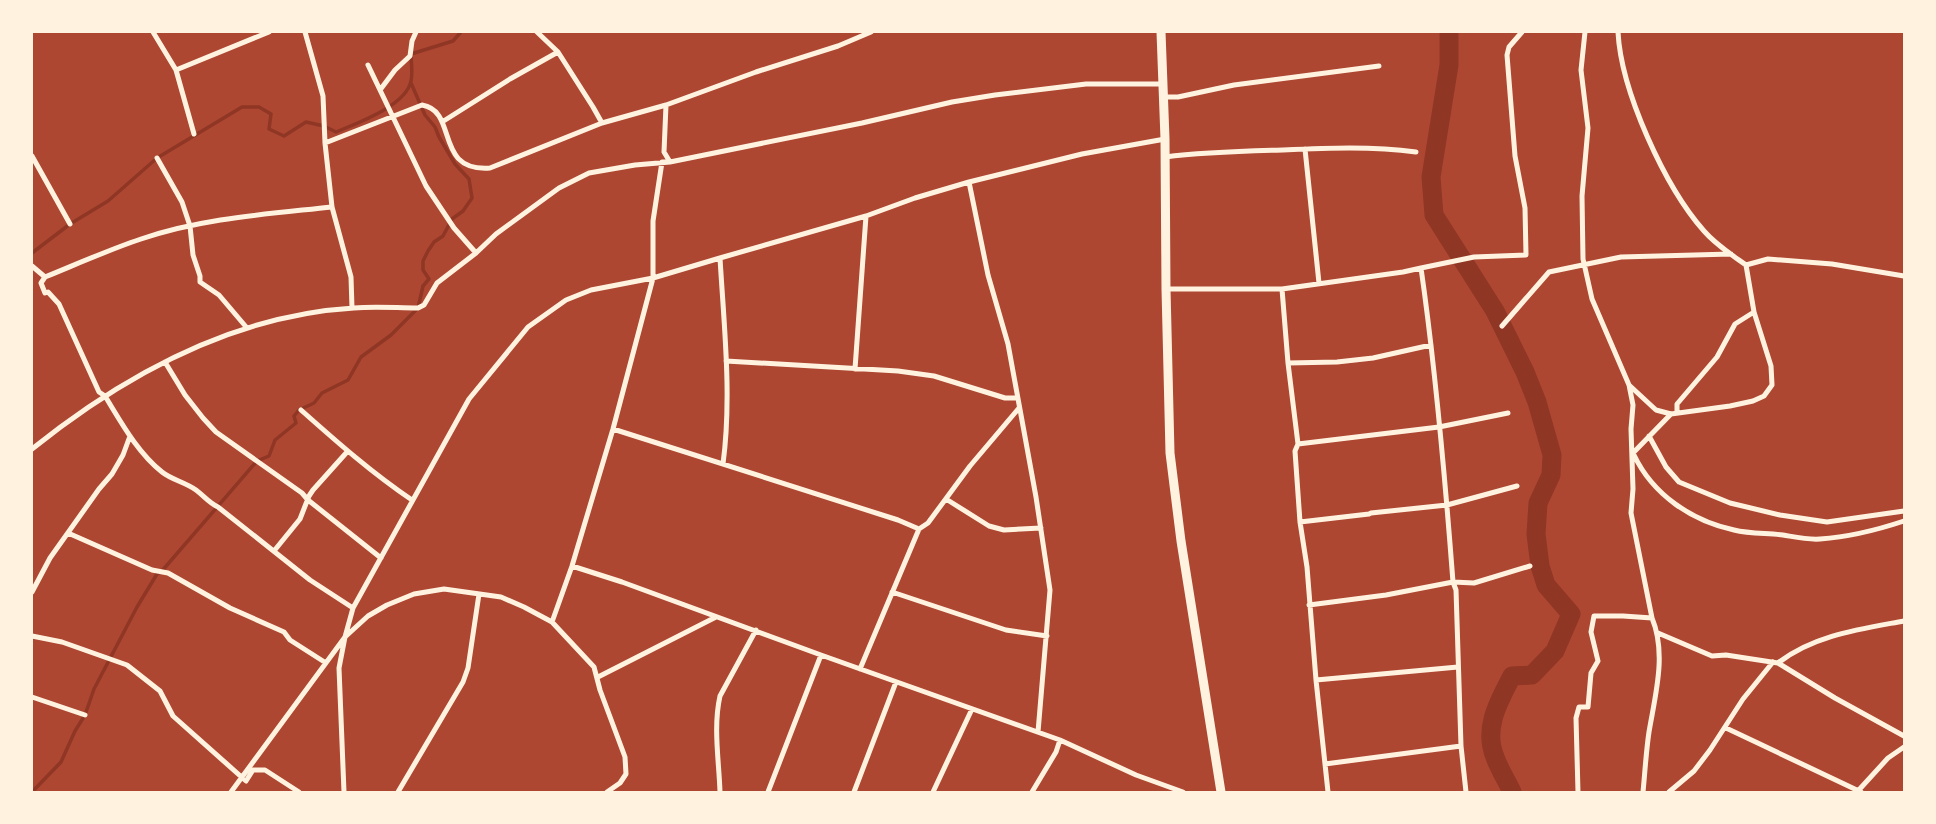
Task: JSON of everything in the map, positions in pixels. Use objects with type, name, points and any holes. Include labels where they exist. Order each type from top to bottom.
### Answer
[{"type":"highway","points":[[1161,32],[1170,453],[1181,541],[1221,793]]},
{"type":"street","points":[[153,32],[176,70],[194,134]]},
{"type":"street","points":[[176,70],[269,32]]},
{"type":"street","points":[[305,32],[323,96],[332,207],[351,277],[352,308]]},
{"type":"street","points":[[380,90],[410,56],[416,32]]},
{"type":"street","points":[[537,32],[558,52],[602,123]]},
{"type":"street","points":[[325,143],[422,104],[428,106],[442,122],[458,160],[475,169],[490,168],[602,123],[666,105],[838,46],[871,32]]},
{"type":"street","points":[[1166,289],[1282,289],[1403,272],[1474,257],[1527,255],[1525,208],[1515,156],[1507,55],[1509,47],[1522,32]]},
{"type":"street","points":[[1585,32],[1581,70],[1588,128],[1582,196],[1585,265],[1592,299],[1629,385],[1633,405],[1632,513],[1652,618],[1658,633],[1658,673],[1643,793]]},
{"type":"street","points":[[1618,32],[1619,48],[1629,87],[1661,165],[1705,233],[1746,265],[1754,312],[1771,366],[1772,385],[1764,396],[1754,401],[1674,413],[1656,410],[1629,385]]},
{"type":"street","points":[[442,122],[558,52]]},
{"type":"street","points":[[368,65],[426,186],[454,228],[476,253]]},
{"type":"street","points":[[1164,97],[1379,66]]},
{"type":"street","points":[[33,446],[106,396],[166,362],[247,328],[277,319],[352,308],[418,308],[424,304],[437,283],[496,234],[539,202],[576,178],[589,173],[670,162],[995,95],[1086,84],[1163,84]]},
{"type":"street","points":[[666,105],[664,152],[670,162]]},
{"type":"street","points":[[344,793],[339,668],[353,608],[469,399],[528,327],[566,300],[592,290],[653,278],[969,182],[1082,154],[1165,139]]},
{"type":"street","points":[[1165,158],[1196,153],[1305,149],[1387,148],[1416,152]]},
{"type":"street","points":[[1305,149],[1319,283]]},
{"type":"street","points":[[32,156],[70,225]]},
{"type":"street","points":[[157,158],[182,202],[190,226],[193,255],[200,282],[228,303],[247,328]]},
{"type":"street","points":[[552,622],[572,566],[638,340],[653,278],[653,221],[662,162],[670,162]]},
{"type":"street","points":[[969,182],[988,275],[1008,344],[1050,590],[1038,732]]},
{"type":"street","points":[[332,207],[227,219],[142,238],[46,276],[41,282],[45,293],[48,292],[59,304],[99,392],[106,396],[130,436],[163,472],[196,490],[310,580],[353,608]]},
{"type":"street","points":[[855,369],[866,215]]},
{"type":"street","points":[[1502,326],[1549,272],[1621,257],[1731,254]]},
{"type":"street","points":[[720,258],[726,361],[727,439],[723,464]]},
{"type":"street","points":[[1746,265],[1768,259],[1832,264],[1905,276]]},
{"type":"street","points":[[32,267],[46,276]]},
{"type":"street","points":[[1421,268],[1442,436],[1453,582],[1456,590],[1461,746],[1466,793]]},
{"type":"street","points":[[1282,289],[1298,444],[1295,451],[1300,522],[1307,567],[1328,793]]},
{"type":"street","points":[[1633,453],[1674,413],[1677,404],[1717,357],[1735,324],[1754,312]]},
{"type":"street","points":[[1288,363],[1373,358],[1431,345]]},
{"type":"street","points":[[726,361],[898,371],[934,376],[1005,398],[1017,398]]},
{"type":"street","points":[[166,362],[174,379],[216,432],[302,493],[307,500],[381,558]]},
{"type":"street","points":[[860,669],[919,529],[928,523],[987,445],[1019,408]]},
{"type":"street","points":[[301,410],[347,452],[412,500]]},
{"type":"street","points":[[1298,444],[1439,427],[1508,413]]},
{"type":"street","points":[[613,429],[919,529]]},
{"type":"street","points":[[32,592],[50,558],[112,474],[130,436]]},
{"type":"street","points":[[1649,436],[1666,467],[1679,482],[1730,503],[1780,515],[1827,522],[1905,510]]},
{"type":"street","points":[[274,551],[300,519],[307,500],[320,481],[347,452]]},
{"type":"street","points":[[1633,453],[1639,467],[1655,489],[1702,520],[1735,531],[1817,540],[1857,535],[1905,521]]},
{"type":"street","points":[[1300,522],[1447,505],[1517,486]]},
{"type":"street","points":[[946,499],[989,526],[1004,530],[1041,528]]},
{"type":"street","points":[[68,533],[152,570],[168,573],[230,608],[284,632],[326,663]]},
{"type":"street","points":[[572,566],[1060,740],[1183,793]]},
{"type":"street","points":[[1309,605],[1386,595],[1453,582],[1474,583],[1530,566]]},
{"type":"street","points":[[231,793],[345,636],[368,616],[387,606],[414,594],[444,589],[501,597],[524,607],[552,622],[594,667],[625,757],[626,774],[620,783],[607,793]]},
{"type":"street","points":[[892,592],[1006,630],[1047,636]]},
{"type":"street","points":[[398,793],[463,682],[478,594]]},
{"type":"street","points":[[1578,793],[1576,718],[1579,707],[1588,707],[1591,673],[1598,661],[1591,632],[1594,616],[1652,618]]},
{"type":"street","points":[[598,677],[716,617]]},
{"type":"street","points":[[1669,793],[1694,771],[1743,699],[1776,662],[1793,652],[1850,631],[1905,621]]},
{"type":"street","points":[[720,793],[717,719],[720,696],[755,630]]},
{"type":"street","points":[[1658,633],[1712,656],[1726,654],[1776,662],[1905,736]]},
{"type":"street","points":[[32,635],[127,664],[160,691],[173,716],[246,781],[253,770],[265,770],[299,793]]},
{"type":"street","points":[[768,793],[821,655]]},
{"type":"street","points":[[1316,680],[1458,667]]},
{"type":"street","points":[[854,793],[896,682]]},
{"type":"street","points":[[32,697],[85,715]]},
{"type":"street","points":[[933,793],[972,709]]},
{"type":"street","points":[[1726,727],[1858,792],[1888,758],[1905,747]]},
{"type":"street","points":[[1032,793],[1060,740]]},
{"type":"street","points":[[1325,764],[1461,746]]},
{"type":"shaded area","points":[[32,32],[1904,32],[1904,792],[32,792]]},
{"type":"waterway","points":[[32,253],[70,224],[108,201],[157,158],[242,107],[259,107],[271,114],[269,129],[284,136],[306,122],[336,132],[380,113],[407,90],[412,78],[411,54],[453,41],[461,32]]},
{"type":"waterway","points":[[1449,32],[1449,65],[1431,177],[1434,215],[1495,311],[1537,402],[1552,455],[1551,475],[1538,503],[1536,534],[1540,566],[1546,585],[1571,614],[1555,651],[1532,675],[1512,676],[1494,715],[1492,746],[1512,792]]},
{"type":"waterway","points":[[32,792],[61,762],[85,715],[94,689],[157,574],[257,461],[269,456],[275,440],[296,423],[294,416],[299,410],[314,403],[322,393],[348,380],[361,357],[391,335],[418,308],[423,286],[429,279],[423,270],[423,261],[434,242],[443,236],[452,219],[463,211],[472,198],[469,179],[455,164],[435,127],[425,115],[411,83]]}]
